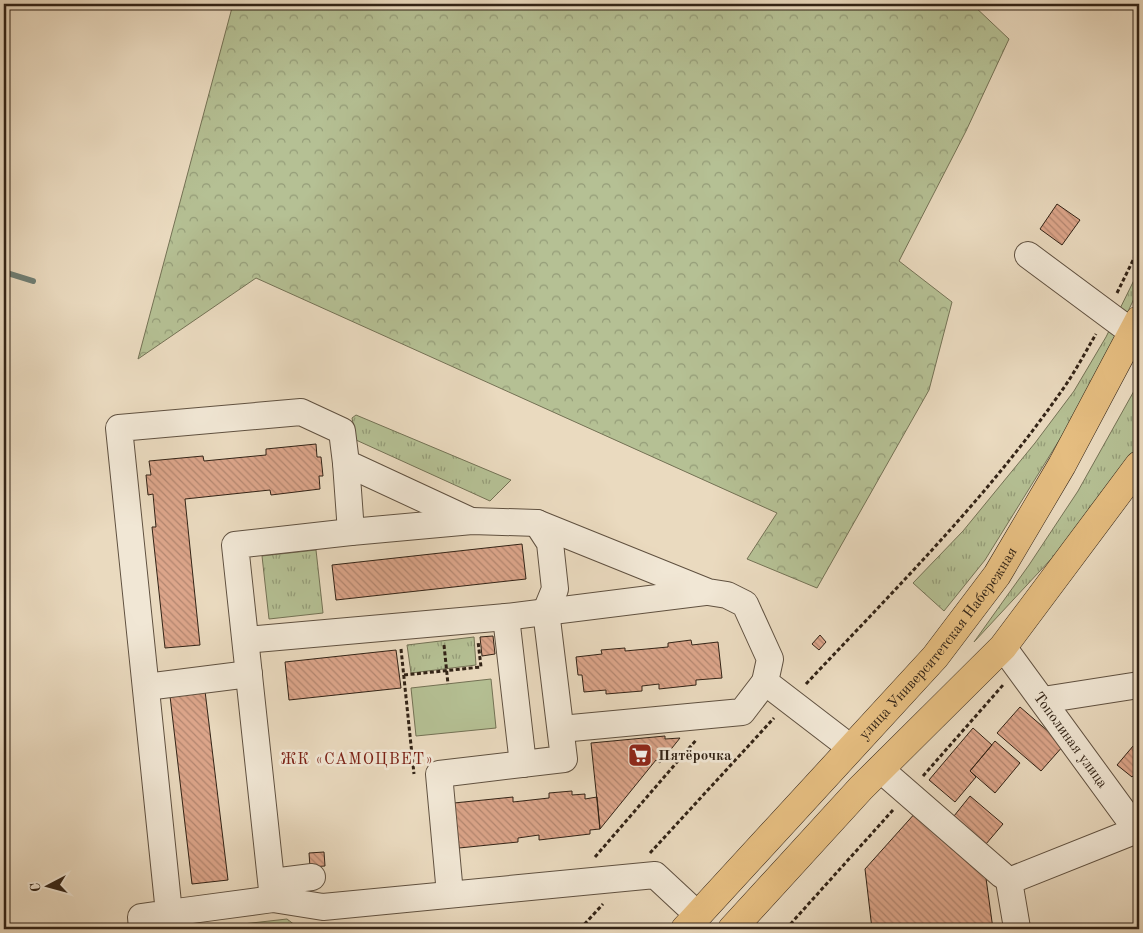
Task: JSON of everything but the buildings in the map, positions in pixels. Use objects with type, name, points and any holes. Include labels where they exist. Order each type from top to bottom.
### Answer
[{"type":"main road","name":"улица Университетская Набережная","points":[[692,922],[935,657],[997,576],[1062,465],[1136,326]]},
{"type":"main road","points":[[733,929],[880,769],[1003,647],[1139,465]]},
{"type":"street","points":[[1028,255],[1107,314],[1136,326]]},
{"type":"street","points":[[169,913],[119,428],[301,412],[342,430],[351,532]]},
{"type":"street","points":[[346,464],[472,521]]},
{"type":"street","points":[[272,890],[235,545],[472,521],[537,523],[708,592],[727,595],[744,604],[770,659],[765,682],[742,712],[561,729]]},
{"type":"street","points":[[450,894],[439,774],[564,760],[546,611],[555,589],[550,542],[537,523]]},
{"type":"street","points":[[246,640],[506,617],[708,592]]},
{"type":"street","points":[[506,617],[523,764]]},
{"type":"street","name":"Тополиная улица","points":[[1003,647],[1138,831]]},
{"type":"street","points":[[146,688],[249,674]]},
{"type":"street","points":[[765,682],[851,748]]},
{"type":"street","points":[[1043,700],[1139,685]]},
{"type":"street","points":[[880,769],[1002,875]]},
{"type":"street","points":[[1017,928],[1010,881],[1138,831]]},
{"type":"street","points":[[272,890],[323,907],[655,875],[692,922]]},
{"type":"street","points":[[142,929],[141,917],[169,913],[198,919],[272,890],[312,877]]},
{"type":"path","points":[[580,929],[790,701],[960,521],[1013,457],[1066,385],[1107,314],[1139,248]]},
{"type":"path","points":[[404,676],[481,667],[476,620]]},
{"type":"path","points":[[442,623],[448,684]]},
{"type":"path","points":[[398,626],[415,777]]},
{"type":"path","points":[[574,883],[718,714]]},
{"type":"green space","points":[[233,4],[972,4],[1009,39],[966,131],[899,261],[952,302],[929,390],[817,588],[747,559],[777,513],[256,278],[138,359]]},
{"type":"green space","points":[[1139,270],[1139,288],[1116,337],[1068,426],[985,560],[944,611],[913,583],[963,531],[1035,443],[1074,391],[1106,337]]},
{"type":"green space","points":[[1139,382],[1139,456],[1091,516],[974,642],[1029,565],[1078,491]]},
{"type":"green space","points":[[356,415],[511,480],[490,501],[356,440],[352,418]]},
{"type":"green space","points":[[316,550],[323,613],[269,619],[262,556]]},
{"type":"green space","points":[[474,637],[476,665],[411,673],[407,645]]},
{"type":"green space","points":[[491,679],[496,728],[416,736],[411,688]]},
{"type":"green space","points":[[287,919],[300,929],[235,929],[234,925]]},
{"type":"waterway","points":[[4,272],[33,281]]},
{"type":"place","name":"Пятёрочка","points":[[640,755]]},
{"type":"district","name":"ЖК «САМОЦВЕТ»","points":[[357,758]]}]
